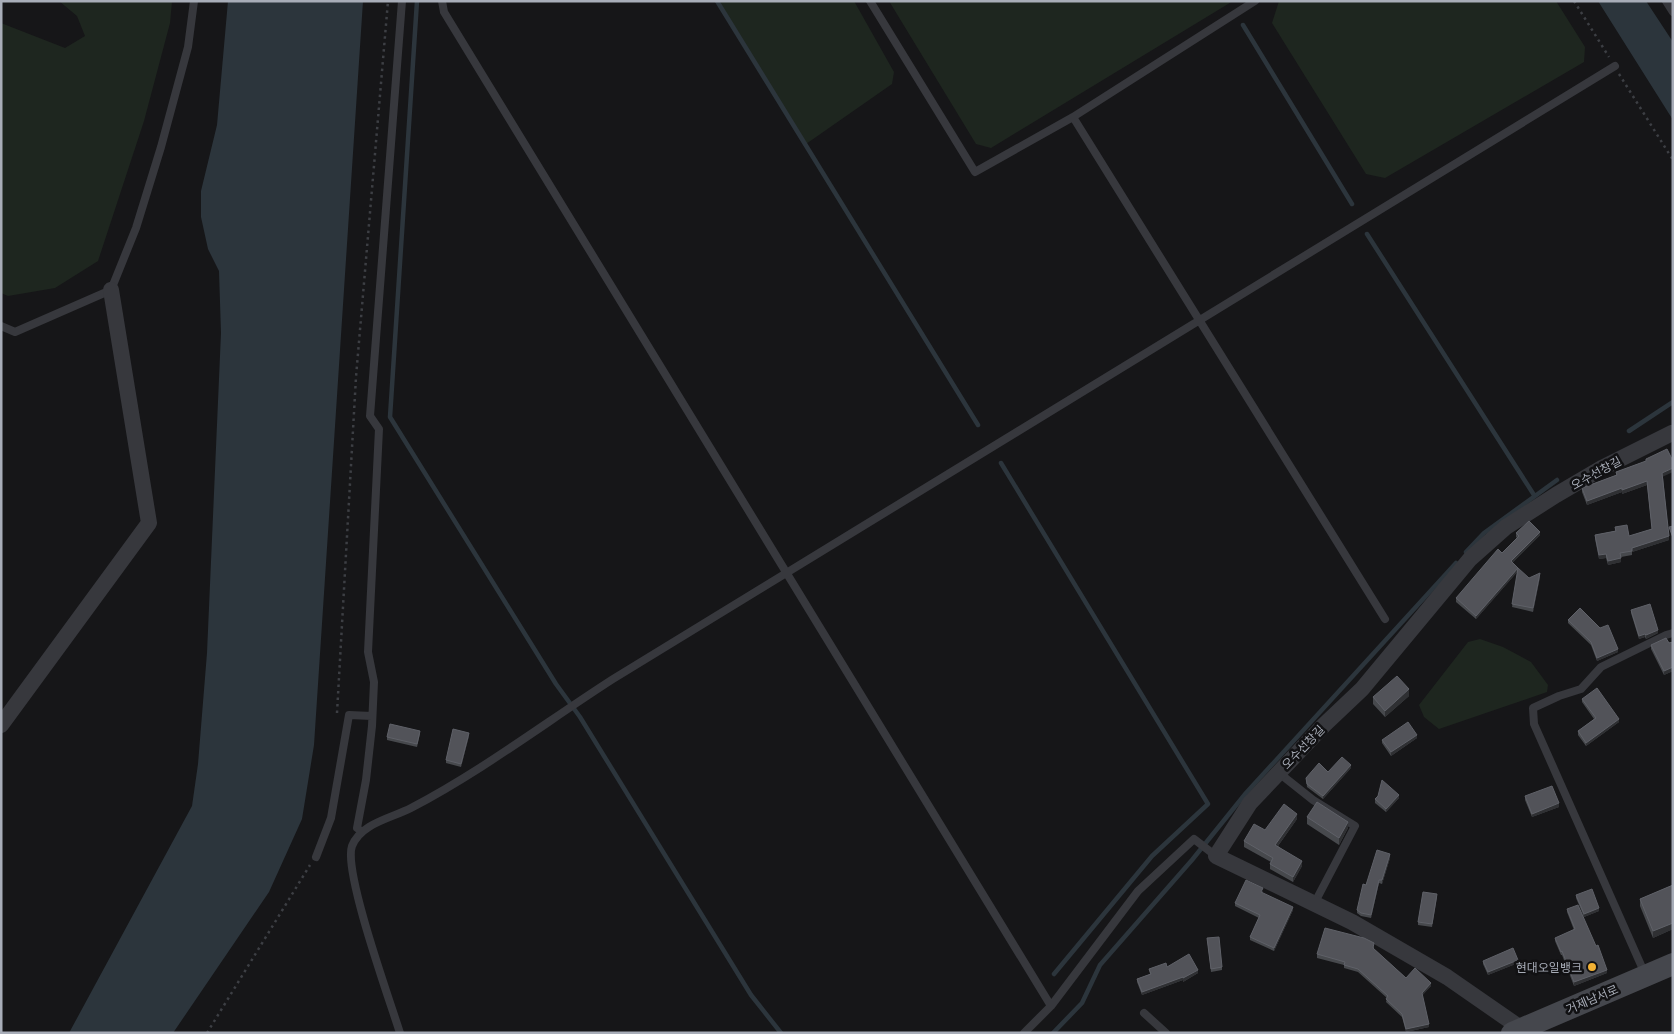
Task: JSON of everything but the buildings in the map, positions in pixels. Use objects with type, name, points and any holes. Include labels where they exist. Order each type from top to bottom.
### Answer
[{"type":"main road","name":"거제남서로","points":[[1517,1031],[1673,964]]},
{"type":"street","points":[[1,725],[149,522],[110,290]]},
{"type":"street","name":"오수선창길","points":[[1216,856],[1250,803],[1324,725],[1362,689],[1470,559],[1506,527],[1602,468],[1673,433]]},
{"type":"street","points":[[1216,856],[1352,922],[1447,977],[1517,1031]]},
{"type":"lane","points":[[1,326],[14,332],[110,290],[136,228],[161,146],[188,48],[194,1]]},
{"type":"lane","points":[[362,832],[357,828],[366,780],[374,682],[368,652],[379,429],[370,416],[402,1]]},
{"type":"lane","points":[[442,1],[444,12],[1051,1006]]},
{"type":"lane","points":[[870,1],[974,172],[1073,117],[1255,1]]},
{"type":"lane","points":[[1666,1],[1673,12]]},
{"type":"lane","points":[[400,1033],[364,918],[352,871],[350,856],[352,846],[366,828],[432,797],[465,778],[594,691],[1614,66]]},
{"type":"lane","points":[[1073,117],[1385,619]]},
{"type":"lane","points":[[1646,976],[1534,724],[1532,708],[1581,689],[1601,667],[1673,633]]},
{"type":"lane","points":[[316,857],[331,818],[349,715],[372,716]]},
{"type":"lane","points":[[1279,773],[1313,800],[1355,826],[1314,904]]},
{"type":"lane","points":[[1024,1033],[1051,1006],[1138,891],[1194,839],[1216,856]]},
{"type":"lane","points":[[1144,1013],[1166,1033]]},
{"type":"path","points":[[337,720],[356,377],[388,1]]},
{"type":"path","points":[[1574,1],[1673,160]]},
{"type":"path","points":[[207,1033],[316,857]]},
{"type":"shaded area","points":[[59,1],[172,1],[170,23],[144,121],[98,261],[55,288],[8,296],[1,293],[1,23],[65,48],[85,36],[77,16]]},
{"type":"shaded area","points":[[228,1],[363,1],[314,745],[302,819],[269,892],[173,1033],[69,1033],[192,806],[198,764],[207,653],[221,333],[219,271],[208,249],[201,217],[201,191],[217,125]]},
{"type":"shaded area","points":[[717,1],[854,1],[894,72],[892,84],[806,144]]},
{"type":"shaded area","points":[[889,1],[1233,1],[991,148],[976,144]]},
{"type":"shaded area","points":[[1279,1],[1556,1],[1585,47],[1584,62],[1385,178],[1366,174],[1272,23]]},
{"type":"shaded area","points":[[1598,1],[1646,1],[1673,42],[1673,120]]},
{"type":"shaded area","points":[[1480,639],[1503,647],[1531,662],[1548,685],[1547,692],[1439,729],[1424,717],[1419,705],[1468,642]]},
{"type":"waterway","points":[[417,1],[390,417],[556,684],[580,717],[751,995],[781,1033]]},
{"type":"waterway","points":[[717,1],[978,425]]},
{"type":"waterway","points":[[1243,25],[1352,204]]},
{"type":"waterway","points":[[1367,234],[1534,495]]},
{"type":"waterway","points":[[1629,431],[1673,402]]},
{"type":"waterway","points":[[1001,463],[1208,804],[1152,856],[1054,974]]},
{"type":"waterway","points":[[1466,552],[1484,533],[1557,480]]},
{"type":"waterway","points":[[1053,1033],[1082,1003],[1100,965],[1192,860],[1246,793],[1456,563]]},
{"type":"place","name":"현대오일뱅크","points":[[1592,967]]}]
